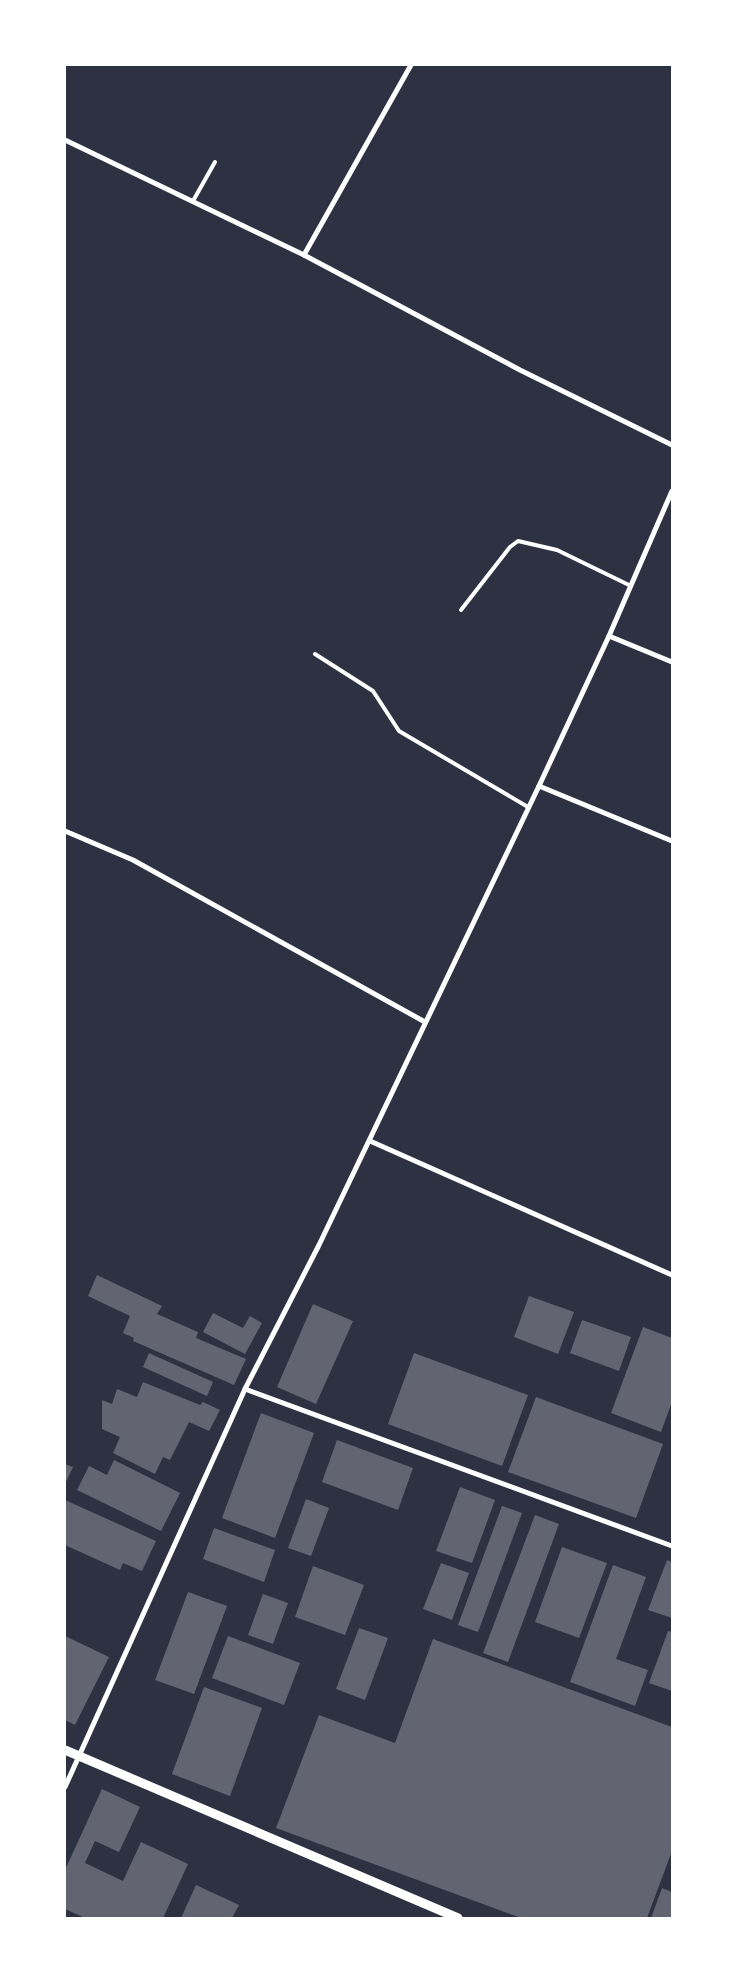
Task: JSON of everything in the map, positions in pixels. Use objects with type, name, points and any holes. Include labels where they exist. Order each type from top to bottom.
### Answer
[{"type":"street","points":[[304,255],[410,65]]},
{"type":"street","points":[[65,140],[304,255],[520,370],[672,445]]},
{"type":"street","points":[[65,1787],[245,1389],[319,1246],[539,786],[632,586],[672,490]]},
{"type":"street","points":[[609,636],[672,662]]},
{"type":"street","points":[[539,786],[672,841]]},
{"type":"street","points":[[65,831],[133,860],[425,1022]]},
{"type":"street","points":[[370,1141],[672,1275]]},
{"type":"street","points":[[245,1389],[672,1546]]},
{"type":"street","points":[[65,1750],[458,1918]]},
{"type":"lane","points":[[193,201],[215,162]]},
{"type":"lane","points":[[461,610],[510,547],[518,541],[557,550],[632,586]]},
{"type":"lane","points":[[315,654],[373,691],[399,730],[528,807]]},
{"type":"building","points":[[97,1275],[162,1306],[157,1314],[198,1332],[196,1338],[246,1359],[234,1385],[133,1341],[134,1338],[123,1333],[130,1316],[88,1296]]},
{"type":"building","points":[[529,1296],[574,1312],[558,1354],[514,1337]]},
{"type":"building","points":[[313,1304],[353,1321],[316,1404],[277,1387]]},
{"type":"building","points":[[213,1313],[243,1328],[250,1316],[262,1323],[245,1354],[203,1332]]},
{"type":"building","points":[[582,1320],[631,1337],[619,1371],[570,1353]]},
{"type":"building","points":[[643,1327],[672,1338],[672,1402],[661,1432],[611,1413]]},
{"type":"building","points":[[149,1353],[213,1382],[207,1396],[143,1367]]},
{"type":"building","points":[[414,1353],[528,1395],[502,1466],[388,1424]]},
{"type":"building","points":[[143,1382],[200,1405],[203,1402],[220,1410],[209,1431],[189,1422],[170,1460],[163,1457],[155,1474],[113,1453],[120,1437],[102,1429],[102,1400],[112,1404],[117,1389],[137,1397]]},
{"type":"building","points":[[536,1397],[663,1444],[636,1518],[508,1472]]},
{"type":"building","points":[[261,1413],[314,1433],[275,1538],[222,1518]]},
{"type":"building","points":[[337,1440],[413,1468],[398,1510],[322,1482]]},
{"type":"building","points":[[114,1460],[180,1493],[161,1531],[77,1490],[89,1466],[107,1475]]},
{"type":"building","points":[[65,1464],[73,1467],[65,1484]]},
{"type":"building","points":[[460,1487],[495,1500],[472,1563],[436,1551]]},
{"type":"building","points":[[306,1499],[329,1508],[311,1556],[288,1548]]},
{"type":"building","points":[[65,1500],[156,1541],[142,1571],[123,1563],[120,1570],[65,1545]]},
{"type":"building","points":[[502,1506],[522,1513],[478,1632],[458,1625]]},
{"type":"building","points":[[535,1515],[559,1524],[508,1662],[483,1653]]},
{"type":"building","points":[[214,1528],[275,1550],[264,1582],[203,1559]]},
{"type":"building","points":[[562,1547],[607,1563],[579,1638],[535,1622]]},
{"type":"building","points":[[667,1560],[672,1562],[672,1618],[648,1610]]},
{"type":"building","points":[[441,1563],[469,1573],[452,1620],[423,1609]]},
{"type":"building","points":[[613,1565],[646,1577],[616,1659],[648,1670],[635,1706],[570,1682]]},
{"type":"building","points":[[313,1566],[364,1585],[345,1635],[295,1617]]},
{"type":"building","points":[[188,1592],[227,1606],[194,1694],[155,1680]]},
{"type":"building","points":[[263,1594],[288,1603],[273,1644],[248,1635]]},
{"type":"building","points":[[359,1628],[388,1638],[365,1700],[336,1689]]},
{"type":"building","points":[[668,1631],[672,1632],[672,1691],[649,1683]]},
{"type":"building","points":[[65,1636],[109,1657],[75,1725],[65,1720]]},
{"type":"building","points":[[228,1636],[300,1663],[284,1705],[212,1678]]},
{"type":"building","points":[[433,1639],[672,1727],[672,1851],[647,1918],[521,1918],[276,1828],[319,1715],[395,1743]]},
{"type":"building","points":[[204,1687],[262,1708],[230,1796],[172,1774]]},
{"type":"building","points":[[102,1789],[140,1807],[119,1852],[95,1841],[85,1863],[123,1881],[141,1842],[188,1864],[163,1918],[85,1918],[65,1909],[65,1870]]},
{"type":"building","points":[[196,1885],[239,1905],[232,1918],[181,1918]]},
{"type":"building","points":[[662,1888],[672,1892],[672,1918],[651,1918]]}]
